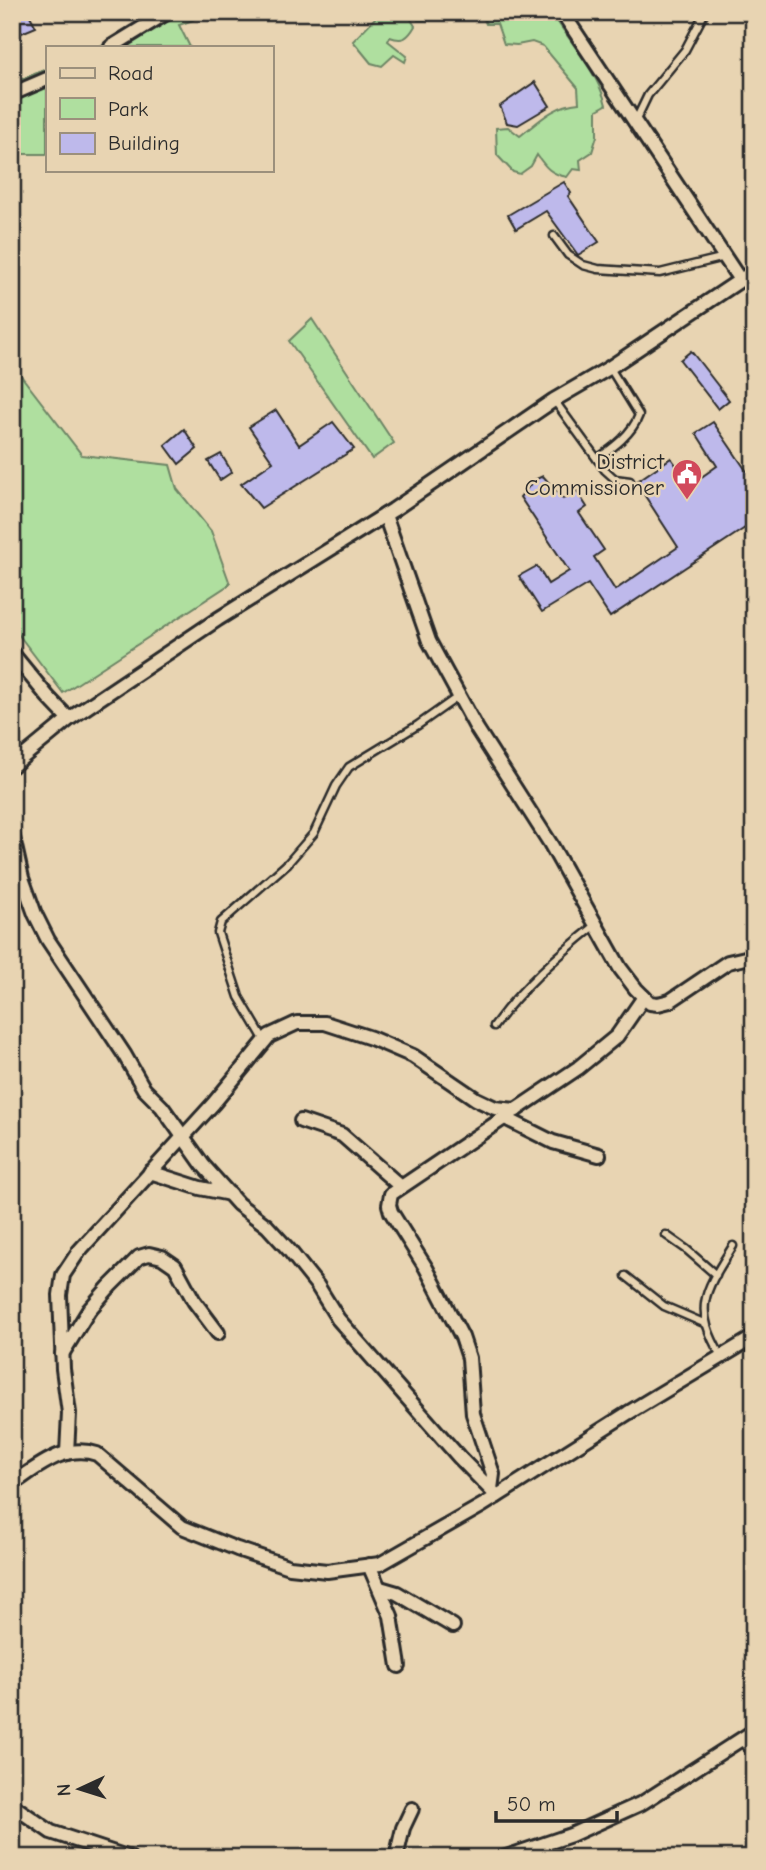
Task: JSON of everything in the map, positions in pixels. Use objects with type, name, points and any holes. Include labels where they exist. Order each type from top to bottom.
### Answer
[{"type":"street","points":[[113,46],[168,12]]},
{"type":"street","points":[[562,12],[740,280]]},
{"type":"street","points":[[12,94],[46,79]]},
{"type":"street","points":[[12,766],[69,719],[218,619],[385,515],[554,400],[609,368],[754,271]]},
{"type":"street","points":[[385,515],[429,641],[477,729],[550,843],[620,968],[644,997],[650,1003],[670,1001],[728,962],[754,956]]},
{"type":"street","points":[[12,653],[69,719]]},
{"type":"street","points":[[12,833],[22,878],[48,940],[124,1054],[144,1089],[162,1107],[203,1165],[289,1250],[317,1285],[338,1319],[494,1493]]},
{"type":"street","points":[[494,1493],[493,1475],[473,1414],[469,1358],[462,1337],[426,1268],[391,1212],[391,1194],[578,1068],[617,1035],[644,997]]},
{"type":"street","points":[[67,1452],[69,1413],[62,1354],[60,1294],[63,1275],[79,1251],[269,1036],[297,1023],[325,1023],[371,1038],[413,1056],[476,1099],[511,1114],[553,1142],[599,1155]]},
{"type":"street","points":[[301,1121],[342,1135],[400,1186]]},
{"type":"street","points":[[150,1171],[200,1188],[230,1194]]},
{"type":"street","points":[[62,1354],[89,1310],[139,1257],[149,1254],[162,1257],[176,1266],[194,1301],[218,1332]]},
{"type":"street","points":[[12,1484],[54,1457],[83,1449],[97,1454],[182,1527],[237,1549],[290,1567],[327,1571],[380,1563],[754,1337]]},
{"type":"street","points":[[369,1565],[391,1616],[399,1666]]},
{"type":"street","points":[[380,1588],[397,1593],[453,1626]]},
{"type":"street","points":[[503,1858],[571,1836],[642,1803],[754,1731]]},
{"type":"street","points":[[12,1805],[51,1832],[114,1855],[130,1858]]},
{"type":"street","points":[[396,1858],[411,1809]]},
{"type":"lane","points":[[635,122],[648,95],[685,50],[705,12]]},
{"type":"lane","points":[[554,236],[568,255],[583,265],[598,269],[660,273],[725,257]]},
{"type":"lane","points":[[597,459],[614,448],[630,431],[639,415],[609,368]]},
{"type":"lane","points":[[554,400],[615,479],[630,481]]},
{"type":"lane","points":[[265,1041],[239,997],[218,933],[221,922],[288,863],[314,833],[336,786],[349,767],[418,725],[459,696]]},
{"type":"lane","points":[[494,1026],[523,990],[570,945],[596,925]]},
{"type":"lane","points":[[666,1235],[716,1275]]},
{"type":"lane","points":[[721,1356],[708,1334],[705,1300],[733,1246]]},
{"type":"lane","points":[[626,1276],[664,1306],[706,1324]]},
{"type":"lane","points":[[740,1740],[753,1753]]},
{"type":"green space","points":[[160,12],[189,12],[193,20],[179,25],[190,46],[102,46]]},
{"type":"green space","points":[[376,12],[434,12],[425,20],[418,20],[412,13],[407,13],[415,26],[405,38],[390,37],[388,41],[407,56],[405,62],[394,55],[382,66],[371,63],[353,41],[378,15]]},
{"type":"green space","points":[[481,12],[551,12],[590,69],[606,105],[597,110],[597,136],[592,152],[580,160],[581,170],[573,169],[567,177],[561,176],[549,170],[537,155],[531,166],[520,174],[513,172],[497,155],[496,128],[508,127],[520,136],[554,110],[579,103],[578,88],[543,46],[532,42],[504,44],[497,24],[486,24]]},
{"type":"green space","points":[[46,69],[46,154],[21,154],[12,168],[12,83]]},
{"type":"green space","points":[[312,319],[394,443],[372,459],[289,341]]},
{"type":"green space","points":[[12,364],[82,455],[170,465],[177,489],[211,531],[230,584],[63,693],[12,626]]},
{"type":"building","points":[[12,12],[28,12],[36,27],[12,37]]},
{"type":"building","points":[[535,82],[550,106],[518,125],[507,123],[500,106]]},
{"type":"building","points":[[564,182],[571,193],[568,196],[599,242],[578,255],[546,211],[516,229],[508,215]]},
{"type":"building","points":[[691,351],[729,400],[718,409],[680,360]]},
{"type":"building","points":[[276,410],[299,445],[333,422],[354,449],[261,508],[241,484],[273,462],[249,427]]},
{"type":"building","points":[[713,422],[754,482],[754,522],[610,617],[588,584],[542,612],[519,576],[537,566],[548,584],[569,571],[520,497],[534,480],[543,476],[563,499],[576,490],[587,507],[579,513],[604,550],[594,557],[615,590],[678,547],[636,482],[671,458],[690,485],[717,466],[696,433]]},
{"type":"building","points":[[184,429],[197,449],[179,464],[165,445]]},
{"type":"building","points":[[221,454],[232,472],[220,480],[208,461]]},
{"type":"place","name":"District Commissioner","points":[[687,501]]}]
